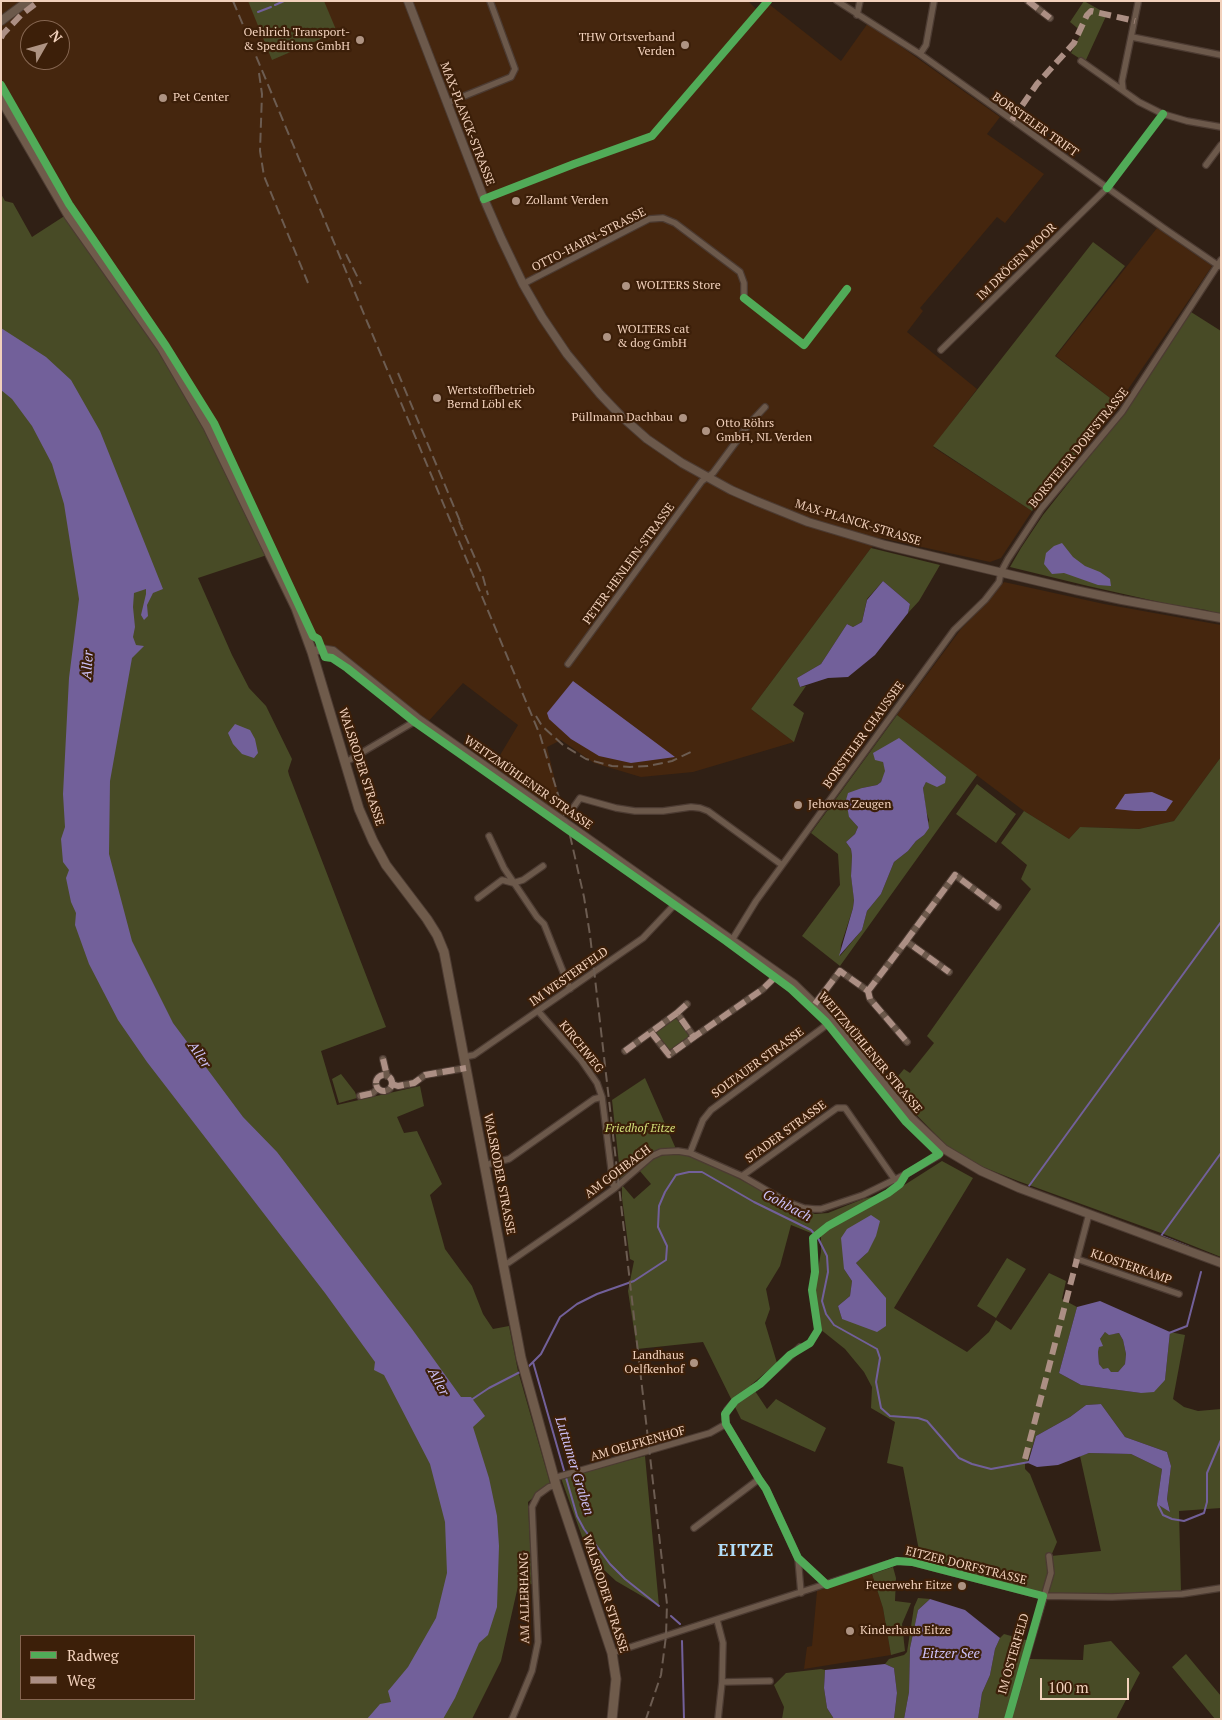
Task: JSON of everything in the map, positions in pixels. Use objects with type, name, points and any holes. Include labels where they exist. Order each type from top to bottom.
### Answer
[{"type":"main road","name":"WALSRODER STRASSE","points":[[1,99],[69,216],[162,348],[208,426],[292,601],[312,652],[359,809],[373,841],[386,865],[437,935],[444,952],[521,1358],[612,1654],[616,1679],[612,1719]]},
{"type":"street","points":[[1,21],[28,1]]},
{"type":"street","name":"MAX-PLANCK-STRASSE","points":[[408,1],[495,224],[523,284],[567,354],[600,394],[647,439],[708,477],[756,501],[808,522],[885,545],[1001,572],[1122,600],[1221,618]]},
{"type":"street","points":[[447,103],[511,77],[515,69],[490,1]]},
{"type":"street","name":"BORSTELER TRIFT","points":[[837,1],[920,54],[1107,188],[1220,264]]},
{"type":"street","points":[[858,15],[860,1]]},
{"type":"street","points":[[920,54],[926,45],[934,1]]},
{"type":"street","points":[[1028,1],[1050,18]]},
{"type":"street","points":[[1123,90],[1122,82],[1138,3]]},
{"type":"street","points":[[1132,37],[1221,55]]},
{"type":"street","points":[[1081,61],[1139,102],[1163,114],[1187,121],[1221,127]]},
{"type":"street","points":[[1206,164],[1221,145]]},
{"type":"street","name":"IM DRÖGEN MOOR","points":[[941,350],[1107,188]]},
{"type":"street","name":"OTTO-HAHN-STRASSE","points":[[523,284],[649,219],[662,218],[675,223],[740,272],[744,283],[744,298]]},
{"type":"street","name":"BORSTELER DORFSTRASSE","points":[[1001,572],[1041,509],[1127,406],[1220,264]]},
{"type":"street","name":"PETER-HENLEIN-STRASSE","points":[[568,664],[702,481],[713,473],[750,423],[765,407]]},
{"type":"street","name":"BORSTELER CHAUSSEE","points":[[732,940],[756,901],[954,630],[985,600],[999,582],[1001,572]]},
{"type":"street","name":"WEITZMÜHLENER STRASSE","points":[[312,652],[321,649],[333,651],[417,718],[778,973],[815,1004],[832,1022],[910,1118],[944,1149],[967,1164],[1006,1183],[1221,1263]]},
{"type":"street","points":[[346,762],[412,723],[417,718]]},
{"type":"street","points":[[573,808],[580,798],[635,812],[691,807],[700,808],[708,811],[782,865]]},
{"type":"street","points":[[489,836],[513,883],[544,924],[570,989]]},
{"type":"street","points":[[478,898],[502,880],[513,883],[523,880],[543,866]]},
{"type":"street","points":[[868,991],[955,875],[998,907]]},
{"type":"street","name":"IM WESTERFELD","points":[[464,1057],[474,1055],[643,938],[678,901]]},
{"type":"street","points":[[906,941],[949,972]]},
{"type":"street","points":[[815,1004],[840,972],[868,991],[870,999],[907,1042]]},
{"type":"street","points":[[651,1032],[669,1055],[763,989],[778,973]]},
{"type":"street","points":[[624,1051],[687,1004]]},
{"type":"street","name":"KIRCHWEG","points":[[538,1011],[590,1072],[597,1083],[602,1097],[615,1188]]},
{"type":"street","points":[[677,1013],[694,1037]]},
{"type":"street","name":"SOLTAUER STRASSE","points":[[690,1154],[704,1120],[711,1110],[832,1022]]},
{"type":"street","points":[[382,1059],[387,1076],[391,1079],[392,1084]]},
{"type":"street","points":[[392,1084],[398,1086],[414,1083],[425,1075],[466,1068]]},
{"type":"street","points":[[378,1088],[378,1079],[382,1076],[387,1076]]},
{"type":"street","points":[[378,1088],[382,1091],[388,1090],[392,1084]]},
{"type":"street","points":[[360,1096],[373,1092],[378,1088]]},
{"type":"street","points":[[485,1165],[509,1159],[594,1099],[602,1097]]},
{"type":"street","name":"STADER STRASSE","points":[[742,1176],[837,1108],[845,1108],[895,1180]]},
{"type":"street","name":"AM GOHBACH","points":[[504,1263],[508,1263],[615,1188],[656,1154],[667,1151],[690,1154],[742,1176],[785,1201],[815,1210],[863,1195],[895,1180],[938,1156],[944,1149]]},
{"type":"street","name":"KLOSTERKAMP","points":[[1089,1214],[1077,1259],[1179,1294]]},
{"type":"street","points":[[800,1347],[760,1384],[730,1406],[725,1414],[726,1424],[766,1489],[798,1558],[802,1593]]},
{"type":"street","name":"AM OELFKENHOF","points":[[557,1480],[569,1474],[710,1433],[726,1424]]},
{"type":"street","points":[[694,1528],[759,1479]]},
{"type":"street","name":"AM ALLERHANG","points":[[512,1719],[532,1671],[538,1642],[532,1507],[538,1495],[557,1480]]},
{"type":"street","name":"IM OSTERFELD","points":[[1008,1719],[1051,1573],[1049,1556]]},
{"type":"street","points":[[798,1558],[827,1585]]},
{"type":"street","name":"EITZER DORFSTRASSE","points":[[612,1654],[897,1561],[912,1562],[1043,1596],[1112,1597],[1162,1595],[1221,1588]]},
{"type":"street","points":[[717,1620],[723,1643],[722,1682],[718,1719]]},
{"type":"street","points":[[722,1682],[770,1681]]},
{"type":"shaded area","points":[[1,1],[748,1],[756,9],[765,1],[841,61],[868,23],[1000,117],[987,134],[1044,174],[1005,223],[997,217],[920,308],[923,311],[907,332],[977,389],[933,447],[1032,511],[1001,558],[990,562],[881,538],[871,548],[751,709],[794,742],[693,772],[641,777],[594,763],[561,740],[547,747],[564,818],[493,767],[518,725],[463,683],[426,724],[329,647],[313,640],[294,601],[70,213],[1,88]]},
{"type":"shaded area","points":[[1157,228],[1212,266],[1118,404],[1056,356]]},
{"type":"shaded area","points":[[1004,582],[1104,604],[1221,625],[1221,757],[1174,821],[1139,829],[1080,827],[1069,839],[1024,811],[897,715],[961,629],[988,602]]},
{"type":"shaded area","name":"Kinderhaus Eitze","points":[[872,1574],[883,1608],[891,1655],[804,1669],[807,1647],[812,1646],[817,1591]]},
{"type":"green space","points":[[248,1],[324,1],[337,32],[272,60]]},
{"type":"green space","points":[[1084,1],[1107,14],[1085,62],[1071,53],[1082,32],[1070,22]]},
{"type":"green space","points":[[1,194],[5,201],[13,203],[32,237],[66,215],[160,350],[205,429],[267,555],[198,578],[232,655],[249,688],[266,706],[292,759],[288,771],[289,775],[386,1027],[321,1051],[337,1105],[420,1086],[424,1106],[397,1117],[404,1133],[417,1131],[442,1184],[430,1195],[445,1249],[472,1286],[483,1314],[493,1329],[509,1326],[518,1371],[550,1483],[528,1502],[532,1584],[518,1586],[501,1661],[472,1719],[1,1719]]},
{"type":"green space","points":[[1093,242],[1125,266],[1055,356],[1118,404],[1032,511],[933,446]]},
{"type":"green space","points":[[1191,312],[1221,331],[1221,615],[1206,610],[1168,604],[1010,567],[1043,515],[1123,414]]},
{"type":"green space","points":[[871,548],[940,565],[919,601],[908,613],[910,604],[883,581],[867,599],[862,622],[853,627],[847,624],[821,664],[797,678],[800,687],[806,686],[793,705],[804,713],[794,742],[751,709]]},
{"type":"green space","points":[[897,715],[977,775],[840,966],[802,936],[840,885],[838,854],[811,833]],"holes":[[[883,762],[945,783],[926,782],[923,788],[929,820],[924,835],[894,862],[881,894],[867,911],[862,930],[840,956],[841,945],[854,899],[851,876],[852,856],[851,849],[846,842],[855,834],[858,827],[849,817],[862,788],[877,785],[881,782],[886,771]]]},
{"type":"green space","points":[[1221,757],[1221,1257],[968,1161],[950,1149],[889,1087],[904,1069],[910,1073],[934,1043],[927,1036],[1031,889],[1021,879],[1027,865],[1001,843],[1024,811],[1069,839],[1080,827],[1139,829],[1174,821]]},
{"type":"green space","points":[[977,784],[1016,814],[996,843],[956,814]]},
{"type":"green space","points":[[674,1018],[679,1020],[689,1035],[688,1039],[670,1050],[667,1049],[655,1033]]},
{"type":"green space","points":[[341,1074],[355,1092],[357,1098],[339,1103],[332,1079]]},
{"type":"green space","name":"Friedhof Eitze","points":[[645,1078],[676,1149],[663,1150],[621,1182],[612,1100]]},
{"type":"green space","points":[[677,1152],[713,1165],[785,1203],[815,1214],[828,1213],[863,1199],[895,1191],[942,1161],[973,1178],[894,1308],[967,1352],[989,1332],[996,1320],[1011,1330],[1049,1273],[1066,1281],[1062,1299],[1077,1307],[1059,1373],[1081,1385],[1141,1393],[1165,1380],[1170,1332],[1185,1335],[1173,1399],[1184,1407],[1198,1411],[1221,1409],[1221,1508],[1179,1511],[1181,1591],[1134,1594],[1046,1594],[921,1561],[903,1467],[887,1463],[895,1422],[871,1408],[872,1387],[864,1372],[845,1349],[820,1329],[814,1292],[821,1252],[821,1237],[791,1225],[780,1266],[766,1289],[770,1309],[765,1323],[777,1363],[751,1385],[767,1409],[776,1399],[826,1428],[815,1452],[741,1419],[703,1342],[637,1349],[628,1291],[634,1261],[630,1259],[622,1185],[634,1199],[651,1184],[639,1170],[656,1157]],"holes":[[[868,1252],[856,1263],[863,1272],[842,1319],[838,1306],[850,1296],[852,1281],[844,1269]],[[1101,1404],[1125,1437],[1167,1452],[1171,1466],[1167,1499],[1170,1511],[1157,1504],[1162,1469],[1131,1454],[1089,1453],[1080,1456],[1101,1551],[1051,1556],[1057,1542],[1030,1474],[1025,1469],[1025,1462],[1027,1463],[1036,1436],[1070,1417],[1086,1405]]]},
{"type":"green space","points":[[1007,1258],[1026,1269],[996,1318],[977,1306]]},
{"type":"green space","points":[[1105,1332],[1119,1333],[1123,1340],[1126,1354],[1125,1364],[1118,1372],[1102,1369],[1099,1364],[1100,1339]]},
{"type":"green space","points":[[645,1456],[659,1606],[616,1581],[589,1556],[561,1478]]},
{"type":"green space","points":[[893,1567],[896,1578],[895,1601],[911,1603],[902,1624],[905,1651],[891,1655],[883,1608],[872,1574]]},
{"type":"green space","points":[[918,1598],[930,1599],[918,1610],[910,1648],[909,1692],[904,1719],[894,1719],[897,1693],[894,1668],[885,1664],[889,1659],[904,1655],[907,1652],[914,1607]]},
{"type":"green space","points":[[1004,1634],[1033,1642],[1030,1659],[1083,1660],[1084,1645],[1111,1641],[1140,1673],[1116,1719],[978,1719],[982,1693],[990,1675],[995,1649]]},
{"type":"green space","points":[[1186,1654],[1221,1696],[1221,1719],[1215,1719],[1172,1667]]},
{"type":"green space","points":[[825,1670],[824,1688],[827,1708],[834,1719],[782,1719],[784,1707],[774,1685],[786,1673]]},
{"type":"water","name":"Aller","points":[[1,328],[46,357],[71,380],[100,431],[163,589],[153,593],[147,605],[148,616],[144,620],[141,615],[146,589],[134,593],[135,627],[133,637],[136,645],[144,646],[132,658],[110,781],[109,854],[132,941],[173,1023],[243,1117],[277,1152],[412,1329],[461,1397],[471,1397],[485,1416],[473,1427],[489,1478],[497,1516],[499,1546],[497,1607],[488,1635],[479,1643],[455,1698],[443,1719],[367,1719],[380,1704],[391,1702],[388,1691],[408,1667],[436,1618],[447,1573],[445,1522],[430,1464],[384,1375],[374,1370],[375,1362],[325,1293],[147,1062],[118,1020],[89,964],[75,925],[76,913],[71,902],[66,878],[69,870],[63,862],[61,839],[65,827],[63,794],[69,678],[79,599],[64,504],[52,464],[32,426],[12,399],[1,390]]},
{"type":"water","points":[[1062,543],[1073,557],[1085,566],[1100,572],[1110,579],[1111,586],[1098,585],[1064,573],[1052,574],[1044,564],[1046,553],[1054,546]]},
{"type":"water","points":[[883,581],[910,604],[908,613],[875,655],[848,677],[828,678],[800,687],[797,678],[821,664],[847,624],[853,627],[862,622],[867,600]]},
{"type":"water","points":[[573,681],[675,757],[631,763],[599,756],[571,739],[549,719],[547,713]]},
{"type":"water","points":[[235,724],[250,730],[255,739],[258,753],[254,758],[242,754],[233,744],[228,733]]},
{"type":"water","points":[[899,738],[946,777],[945,783],[937,787],[926,782],[923,788],[929,828],[908,851],[894,862],[881,894],[867,911],[862,930],[839,956],[854,900],[851,876],[852,856],[851,849],[846,842],[855,834],[858,827],[849,817],[846,800],[848,793],[877,785],[881,782],[885,771],[883,762],[875,760],[873,753]]},
{"type":"water","points":[[1152,792],[1173,801],[1166,811],[1115,809],[1125,794]]},
{"type":"water","points":[[871,1215],[880,1221],[876,1236],[868,1252],[856,1263],[886,1298],[886,1326],[877,1332],[842,1319],[838,1306],[850,1296],[852,1281],[844,1269],[841,1238],[847,1229]]},
{"type":"water","points":[[1100,1301],[1170,1332],[1165,1380],[1154,1392],[1141,1393],[1081,1385],[1059,1373],[1077,1307]],"holes":[[[1105,1332],[1109,1335],[1119,1333],[1123,1340],[1126,1354],[1125,1364],[1118,1372],[1111,1372],[1108,1368],[1103,1369],[1099,1364],[1099,1347],[1103,1346],[1100,1339]]]},
{"type":"water","points":[[1101,1404],[1125,1437],[1167,1452],[1171,1466],[1167,1499],[1170,1512],[1157,1504],[1162,1469],[1131,1454],[1089,1453],[1058,1465],[1037,1467],[1028,1463],[1036,1436],[1070,1417],[1086,1405]]},
{"type":"water","name":"Eitzer See","points":[[930,1599],[965,1610],[1000,1638],[995,1649],[990,1675],[982,1693],[978,1719],[904,1719],[909,1692],[910,1648],[918,1610]]},
{"type":"water","name":"Eitzer See","points":[[885,1664],[894,1668],[897,1693],[894,1719],[834,1719],[827,1708],[824,1688],[825,1670]]},
{"type":"waterway","points":[[275,5],[284,1]]},
{"type":"waterway","points":[[258,12],[271,7]]},
{"type":"waterway","points":[[1029,1186],[1221,922]]},
{"type":"waterway","points":[[1189,1247],[1161,1236],[1221,1153]]},
{"type":"waterway","name":"Gohbach","points":[[528,1367],[541,1354],[560,1317],[577,1304],[597,1294],[634,1281],[666,1260],[667,1246],[658,1227],[659,1206],[676,1175],[702,1172],[754,1202],[811,1230],[818,1238],[827,1256],[828,1272],[822,1301],[826,1314],[834,1325],[877,1349],[880,1358],[876,1382],[881,1408],[890,1416],[918,1418],[927,1421],[959,1458],[972,1464],[991,1469],[1029,1462]]},
{"type":"waterway","points":[[1169,1333],[1187,1326],[1201,1272]]},
{"type":"waterway","name":"Luttumer Graben","points":[[533,1362],[577,1516],[584,1529],[610,1564],[625,1579],[659,1606]]},
{"type":"waterway","name":"Gohbach","points":[[471,1400],[489,1388],[522,1371]]},
{"type":"waterway","name":"Gohbach","points":[[1159,1503],[1158,1505],[1163,1515],[1172,1519],[1184,1521],[1204,1513],[1207,1502],[1207,1473],[1221,1440]]},
{"type":"waterway","name":"Luttumer Graben","points":[[671,1616],[680,1624]]},
{"type":"waterway","name":"Luttumer Graben","points":[[682,1641],[684,1719]]},
{"type":"railway","points":[[233,1],[540,735],[569,831],[584,897],[590,935],[667,1604],[666,1636],[661,1675],[646,1719]]},
{"type":"railway","points":[[259,73],[262,94],[260,151],[264,176],[308,283]]},
{"type":"railway","points":[[346,254],[361,284]]},
{"type":"railway","points":[[398,373],[462,526]]},
{"type":"railway","points":[[459,521],[483,577],[488,595]]},
{"type":"railway","points":[[536,716],[542,726],[563,745],[586,759],[612,766],[648,766],[672,761],[695,750]]},
{"type":"marked path","points":[[1,38],[21,15],[39,1]]},
{"type":"marked path","points":[[1028,1],[1050,18]]},
{"type":"marked path","points":[[1012,120],[1037,84],[1074,43],[1087,15],[1091,11],[1135,21]]},
{"type":"marked path","points":[[906,941],[955,875],[998,907]]},
{"type":"marked path","points":[[868,991],[906,941],[949,972]]},
{"type":"marked path","points":[[815,1004],[840,971],[868,991],[870,999],[907,1042]]},
{"type":"marked path","points":[[625,1051],[677,1013],[694,1037],[763,989],[777,975]]},
{"type":"marked path","points":[[677,1013],[687,1004]]},
{"type":"marked path","points":[[651,1032],[669,1055],[694,1037]]},
{"type":"marked path","points":[[383,1059],[387,1076]]},
{"type":"marked path","points":[[392,1084],[398,1086],[414,1083],[425,1075],[466,1068]]},
{"type":"marked path","points":[[384,1075],[392,1083],[384,1091],[376,1083],[384,1075]]},
{"type":"marked path","points":[[360,1096],[373,1093],[378,1088]]},
{"type":"marked path","points":[[1025,1459],[1077,1259]]},
{"type":"cycle path","points":[[484,199],[652,136],[768,1]]},
{"type":"cycle path","points":[[1,85],[69,204],[166,346],[214,423],[313,636],[318,639],[325,657],[332,658],[347,668],[416,723],[726,941],[791,989],[826,1022],[906,1122],[939,1154],[906,1174],[900,1184],[888,1193],[828,1226],[813,1238],[815,1272],[812,1290],[818,1330],[810,1343],[790,1355],[760,1384],[735,1401],[725,1414],[726,1424],[766,1489],[798,1558],[827,1585],[897,1561],[912,1562],[1043,1596],[1008,1719]]},
{"type":"cycle path","points":[[1107,188],[1163,114]]},
{"type":"cycle path","points":[[744,298],[804,345],[847,289]]},
{"type":"place","name":"Oehlrich Transport- & Speditions GmbH","points":[[360,40]]},
{"type":"place","name":"THW Ortsverband Verden","points":[[685,45]]},
{"type":"place","name":"Pet Center","points":[[163,98]]},
{"type":"place","name":"Zollamt Verden","points":[[516,201]]},
{"type":"place","name":"WOLTERS Store","points":[[626,286]]},
{"type":"place","name":"WOLTERS cat & dog GmbH","points":[[607,337]]},
{"type":"place","name":"Wertstoffbetrieb Bernd Löbl eK","points":[[437,398]]},
{"type":"place","name":"Püllmann Dachbau","points":[[683,418]]},
{"type":"place","name":"Otto Röhrs GmbH, NL Verden","points":[[706,431]]},
{"type":"place","name":"Jehovas Zeugen","points":[[798,805]]},
{"type":"place","name":"Landhaus Oelfkenhof","points":[[694,1363]]},
{"type":"place","name":"Feuerwehr Eitze","points":[[962,1586]]},
{"type":"place","name":"Kinderhaus Eitze","points":[[850,1631]]},
{"type":"district","name":"EITZE","points":[[746,1551]]}]
